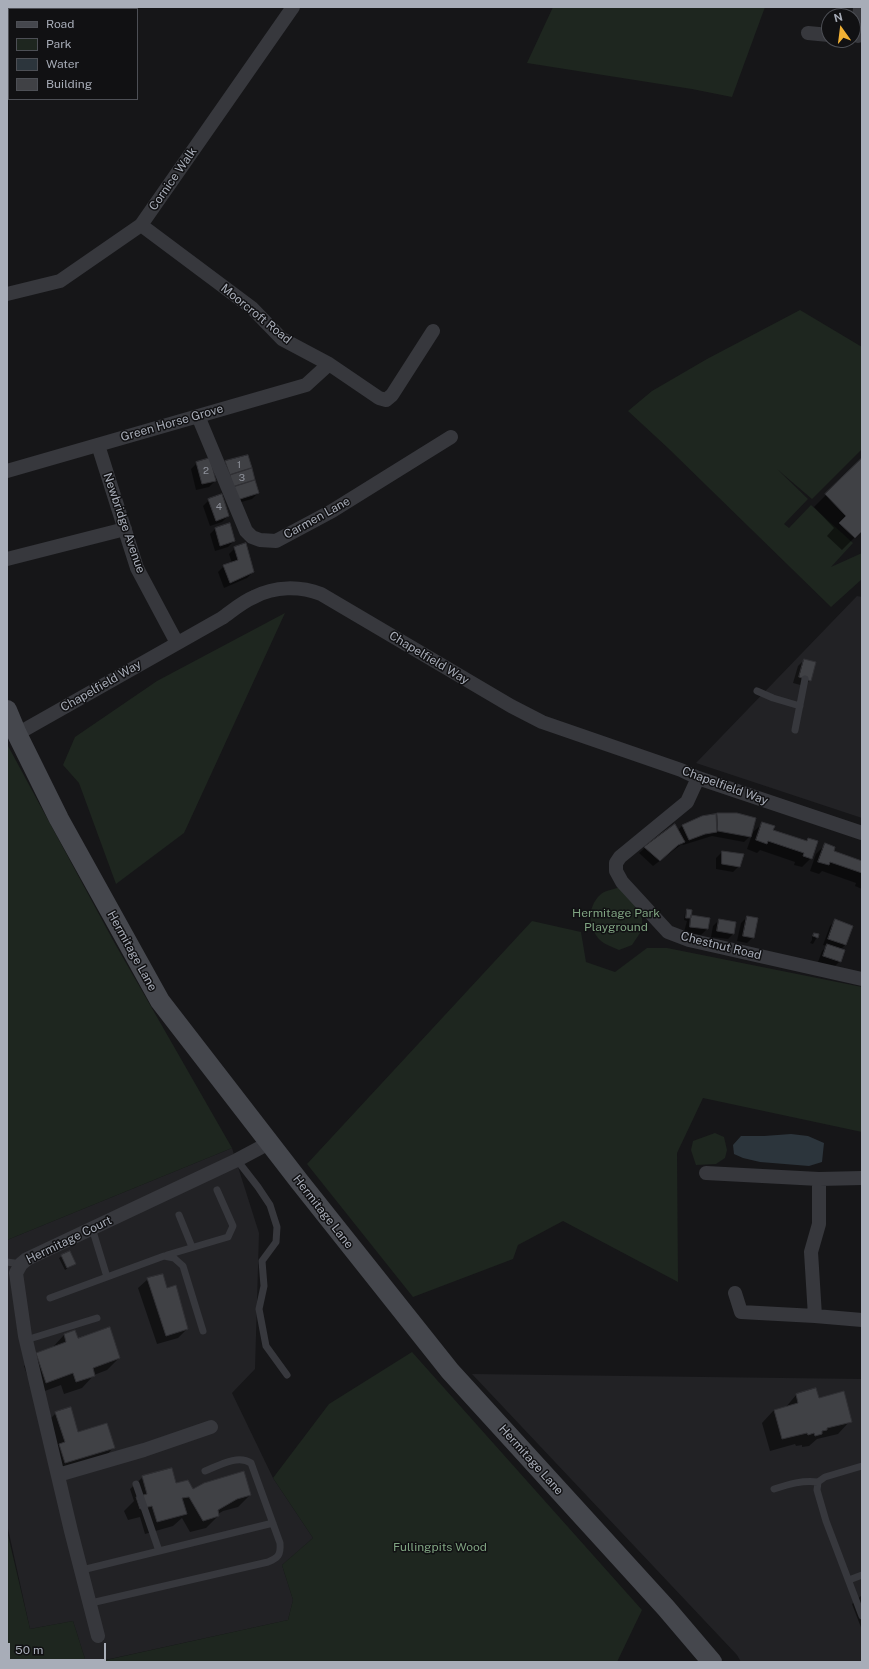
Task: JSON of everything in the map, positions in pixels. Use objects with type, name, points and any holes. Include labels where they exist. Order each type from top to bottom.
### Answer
[{"type":"main road","name":"Hermitage Lane","points":[[7,710],[17,734],[59,819],[160,1001],[269,1143],[450,1371],[666,1608],[712,1662]]},
{"type":"street","name":"Cornice Walk","points":[[7,294],[60,281],[141,225],[293,7]]},
{"type":"street","points":[[808,33],[821,34]]},
{"type":"street","name":"Moorcroft Road","points":[[141,225],[252,308],[282,339],[329,364],[379,398],[386,400],[392,396],[433,331]]},
{"type":"street","name":"Green Horse Grove","points":[[7,471],[306,385],[329,364]]},
{"type":"street","name":"Carmen Lane","points":[[198,416],[246,531],[252,537],[260,540],[276,541],[332,511],[451,437]]},
{"type":"street","name":"Newbridge Avenue","points":[[98,445],[137,568],[177,643]]},
{"type":"street","points":[[7,559],[125,529]]},
{"type":"street","name":"Chapelfield Way","points":[[17,734],[222,618],[254,597],[283,588],[310,590],[321,594],[526,715],[542,722],[681,770],[698,778],[862,833]]},
{"type":"street","name":"Chestnut Road","points":[[698,778],[687,802],[620,857],[616,863],[616,871],[622,882],[668,932],[689,940],[862,978]]},
{"type":"street","name":"Hermitage Court","points":[[98,1636],[91,1603],[71,1531],[26,1340],[16,1273],[21,1264],[27,1258],[269,1143]]},
{"type":"street","points":[[706,1173],[819,1179],[862,1178]]},
{"type":"street","points":[[815,1316],[811,1252],[819,1224],[819,1179]]},
{"type":"street","points":[[735,1293],[741,1312],[862,1320]]},
{"type":"street","points":[[58,1475],[211,1428]]},
{"type":"lane","points":[[794,730],[805,679]]},
{"type":"lane","points":[[757,691],[773,698],[800,706]]},
{"type":"lane","points":[[236,1160],[270,1205],[277,1227],[276,1242],[262,1261],[264,1286],[259,1308],[266,1346],[287,1374]]},
{"type":"lane","points":[[50,1298],[164,1256],[228,1237],[234,1226],[217,1190]]},
{"type":"lane","points":[[179,1214],[192,1247]]},
{"type":"lane","points":[[92,1228],[107,1277]]},
{"type":"lane","points":[[164,1256],[174,1258],[183,1266],[203,1331]]},
{"type":"lane","points":[[7,1262],[21,1264]]},
{"type":"lane","points":[[26,1340],[97,1318]]},
{"type":"lane","points":[[91,1603],[268,1562],[277,1558],[281,1552],[280,1543],[251,1462],[246,1459],[238,1459],[205,1471]]},
{"type":"lane","points":[[774,1489],[785,1485],[807,1481],[818,1482],[825,1477],[862,1466]]},
{"type":"lane","points":[[818,1482],[817,1490],[826,1521],[862,1616]]},
{"type":"lane","points":[[136,1484],[159,1551]]},
{"type":"lane","points":[[82,1570],[273,1523]]},
{"type":"lane","points":[[849,1580],[862,1575]]},
{"type":"shaded area","points":[[857,596],[862,597],[862,818],[696,763]]},
{"type":"shaded area","points":[[232,1148],[259,1233],[255,1369],[232,1393],[273,1478],[313,1538],[282,1565],[293,1600],[288,1620],[96,1662],[86,1662],[73,1621],[30,1629],[7,1524],[7,1240]]},
{"type":"shaded area","points":[[472,1374],[862,1379],[862,1662],[741,1662],[737,1655]]},
{"type":"green space","points":[[553,7],[765,7],[732,97],[692,89],[527,63]]},
{"type":"green space","points":[[800,310],[862,347],[862,449],[812,499],[777,469],[808,499],[784,524],[789,528],[811,505],[853,543],[831,567],[862,553],[862,579],[831,607],[628,411],[652,391],[707,359]]},
{"type":"green space","points":[[285,613],[184,833],[116,884],[79,783],[63,765],[75,737],[157,681]]},
{"type":"green space","points":[[7,744],[114,942],[232,1148],[7,1240]]},
{"type":"green space","name":"Hermitage Park Playground","points":[[620,887],[639,906],[638,911],[642,918],[642,930],[632,945],[619,950],[607,945],[596,935],[591,924],[591,911],[596,900],[602,893]]},
{"type":"green space","points":[[532,921],[581,932],[586,962],[615,972],[647,948],[667,948],[862,987],[862,1132],[703,1098],[677,1153],[678,1282],[563,1221],[518,1245],[513,1259],[413,1297],[307,1164]]},
{"type":"green space","points":[[715,1133],[724,1137],[727,1150],[725,1158],[716,1164],[696,1165],[691,1150],[693,1141]]},
{"type":"green space","name":"Fullingpits Wood","points":[[412,1352],[642,1610],[617,1662],[97,1662],[288,1620],[293,1600],[282,1565],[313,1538],[273,1478],[329,1404]]},
{"type":"green space","points":[[7,1531],[30,1629],[73,1621],[86,1662],[7,1662]]},
{"type":"water","points":[[791,1134],[808,1136],[824,1143],[822,1162],[809,1166],[760,1162],[734,1154],[733,1145],[741,1136]]},
{"type":"building","points":[[248,455],[252,468],[230,475],[225,461]]},
{"type":"building","points":[[210,458],[216,481],[202,484],[196,462]]},
{"type":"building","points":[[862,458],[862,531],[855,538],[839,523],[846,516],[825,494]]},
{"type":"building","points":[[252,468],[255,480],[233,487],[230,475]]},
{"type":"building","points":[[255,480],[259,493],[237,500],[233,487]]},
{"type":"building","points":[[222,494],[229,516],[216,521],[208,499]]},
{"type":"building","points":[[230,523],[235,541],[220,546],[215,528]]},
{"type":"building","points":[[246,543],[254,572],[230,583],[223,565],[238,560],[234,547]]},
{"type":"building","points":[[804,659],[816,662],[811,681],[799,677]]},
{"type":"building","points":[[717,813],[737,813],[756,818],[751,837],[718,831]]},
{"type":"building","points":[[716,814],[717,832],[705,834],[689,840],[682,825],[702,816]]},
{"type":"building","points":[[762,822],[775,826],[773,830],[807,841],[808,838],[818,841],[812,859],[803,856],[804,853],[768,841],[767,844],[756,840]]},
{"type":"building","points":[[675,824],[685,842],[678,845],[660,861],[644,847]]},
{"type":"building","points":[[825,843],[835,847],[834,851],[862,861],[862,873],[830,862],[829,865],[818,862]]},
{"type":"building","points":[[722,851],[744,854],[740,867],[722,864]]},
{"type":"building","points":[[687,909],[692,910],[691,918],[686,918]]},
{"type":"building","points":[[691,915],[710,918],[708,929],[690,927]]},
{"type":"building","points":[[747,916],[758,918],[754,938],[743,936]]},
{"type":"building","points":[[719,919],[736,922],[734,934],[717,931]]},
{"type":"building","points":[[835,919],[853,926],[846,945],[828,939]]},
{"type":"building","points":[[814,933],[819,934],[818,938],[813,936]]},
{"type":"building","points":[[827,944],[845,950],[841,962],[823,956]]},
{"type":"building","points":[[70,1251],[76,1264],[67,1268],[61,1255]]},
{"type":"building","points":[[163,1274],[167,1288],[176,1285],[188,1329],[166,1336],[147,1278]]},
{"type":"building","points":[[110,1327],[120,1358],[93,1368],[95,1376],[76,1382],[73,1373],[46,1383],[36,1353],[66,1342],[64,1334],[75,1330],[78,1338]]},
{"type":"building","points":[[816,1388],[819,1398],[844,1391],[852,1422],[827,1428],[827,1430],[822,1431],[822,1434],[815,1436],[814,1433],[808,1435],[807,1433],[782,1439],[774,1410],[798,1403],[796,1394]]},
{"type":"building","points":[[71,1407],[78,1432],[107,1423],[115,1448],[65,1463],[59,1444],[65,1442],[55,1412]]},
{"type":"building","points":[[172,1468],[176,1483],[188,1480],[193,1489],[204,1483],[244,1471],[251,1495],[237,1499],[218,1510],[219,1516],[203,1521],[189,1497],[182,1498],[187,1514],[157,1522],[152,1506],[140,1509],[136,1497],[147,1494],[142,1476]]}]
